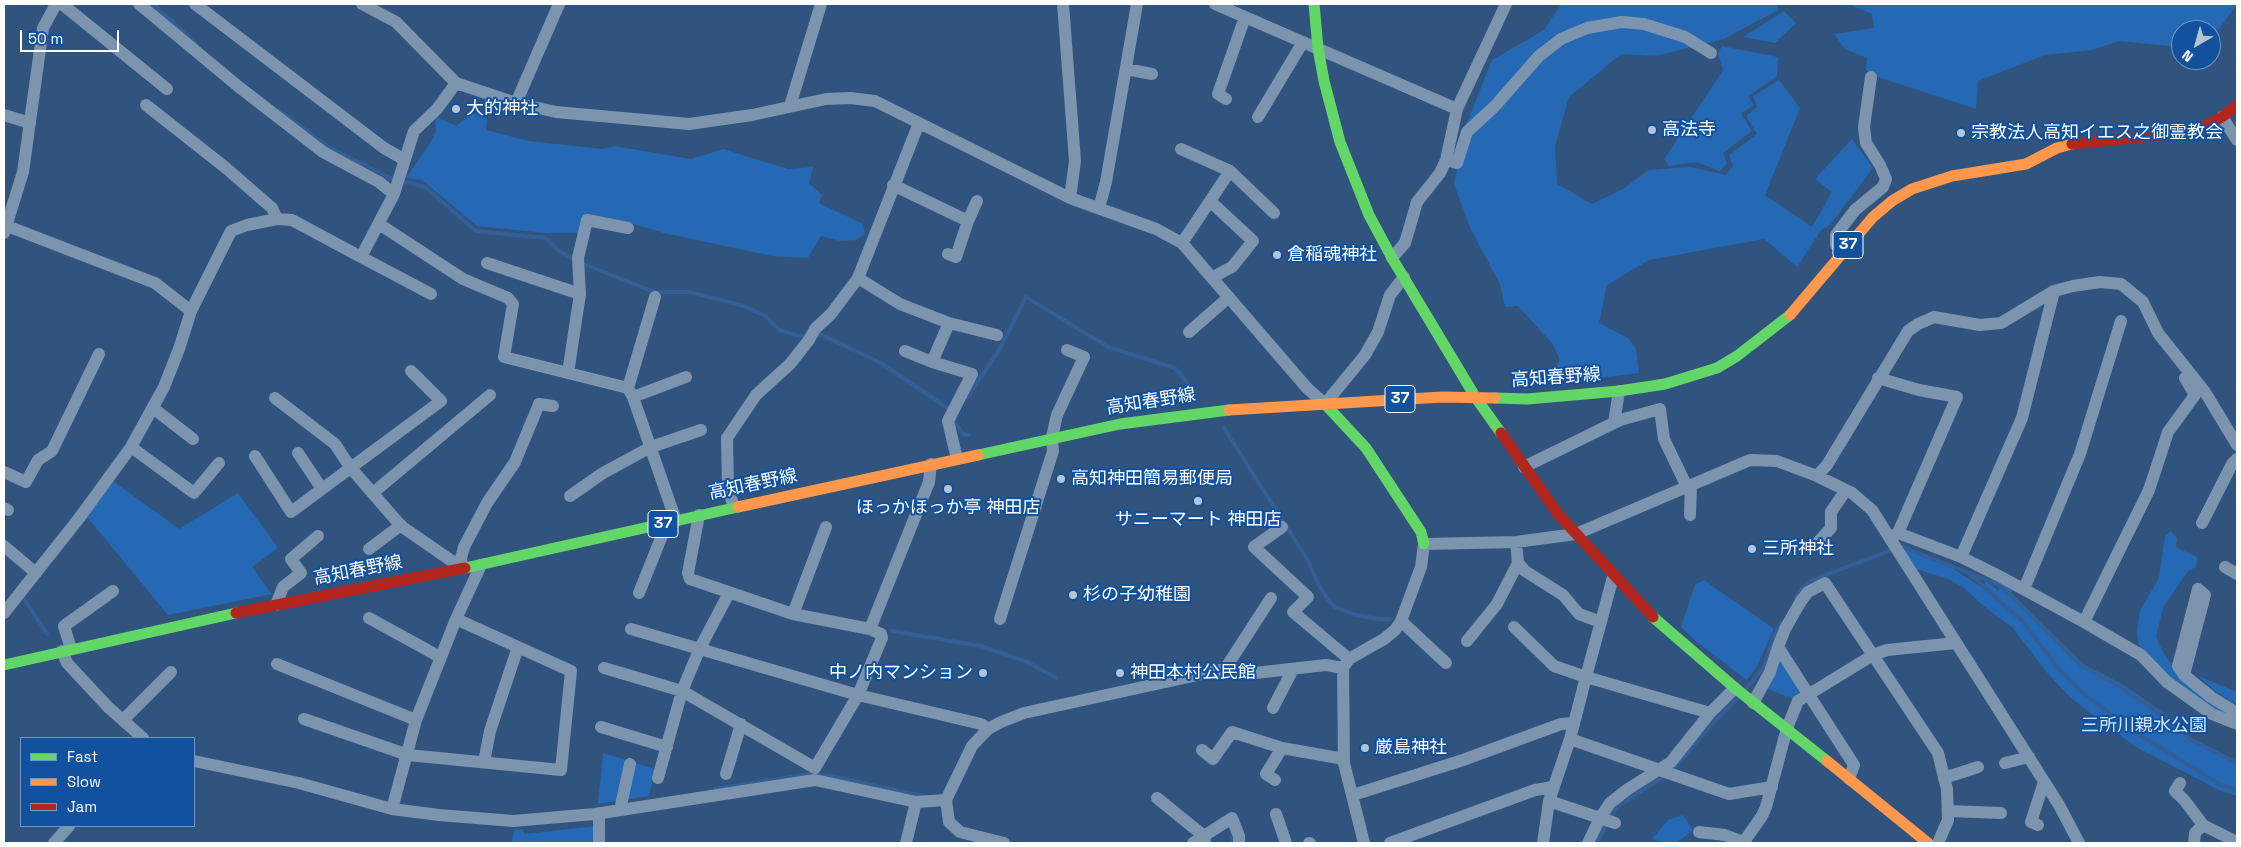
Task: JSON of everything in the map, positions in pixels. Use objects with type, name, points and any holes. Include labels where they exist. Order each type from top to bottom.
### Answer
[{"type":"main road","points":[[1314,4],[1318,48],[1340,142],[1369,215],[1392,258],[1476,398],[1558,514],[1651,616],[1736,689],[1928,843]]},
{"type":"main road","name":"高知春野線","points":[[4,665],[276,605],[481,565],[734,507],[1052,437],[1120,424],[1203,412],[1416,398],[1527,400],[1619,391],[1665,384],[1717,368],[1737,356],[1784,321],[1806,299],[1873,216],[1892,201],[1912,189],[1952,176],[2026,164],[2057,148],[2074,144],[2182,133],[2205,126],[2222,117],[2237,105]]},
{"type":"main road","points":[[1325,404],[1366,448],[1421,532],[1424,544]]},
{"type":"street","points":[[56,4],[43,28],[23,172],[10,194],[5,229],[155,283],[191,311]]},
{"type":"street","points":[[62,4],[167,89]]},
{"type":"street","points":[[139,4],[239,87],[322,152],[380,182],[394,194]]},
{"type":"street","points":[[195,4],[404,165]]},
{"type":"street","points":[[362,4],[396,22],[456,83],[516,103],[556,112],[689,124],[752,115],[826,99],[850,98],[875,101],[1070,198],[1156,228],[1182,243],[1307,388],[1325,404],[1365,355],[1378,332],[1390,296],[1404,277]]},
{"type":"street","points":[[516,103],[559,4]]},
{"type":"street","points":[[790,106],[821,4]]},
{"type":"street","points":[[1099,208],[1138,4]]},
{"type":"street","points":[[1215,4],[1457,109]]},
{"type":"street","points":[[1392,258],[1405,242],[1417,202],[1440,173],[1446,160],[1457,109],[1506,4]]},
{"type":"street","points":[[1060,5],[1075,160],[1070,198]]},
{"type":"street","points":[[1226,99],[1218,94],[1245,17]]},
{"type":"street","points":[[1446,160],[1457,163],[1467,132],[1495,106],[1538,56],[1561,39],[1587,28],[1622,22],[1644,24],[1685,37],[1711,53]]},
{"type":"street","points":[[1258,117],[1303,42]]},
{"type":"street","points":[[1126,69],[1152,74]]},
{"type":"street","points":[[1843,251],[1836,245],[1836,234],[1855,210],[1883,187],[1886,179],[1880,165],[1866,143],[1864,127],[1871,77]]},
{"type":"street","points":[[361,257],[394,194],[414,132],[436,109],[456,83]]},
{"type":"street","points":[[146,105],[226,168],[272,208],[277,219]]},
{"type":"street","points":[[4,115],[30,123]]},
{"type":"street","points":[[2222,117],[2237,140]]},
{"type":"street","points":[[734,507],[728,489],[727,438],[756,395],[790,364],[858,278],[919,123]]},
{"type":"street","points":[[1180,149],[1230,171],[1274,213]]},
{"type":"street","points":[[1182,243],[1230,171]]},
{"type":"street","points":[[893,185],[968,221]]},
{"type":"street","points":[[948,254],[956,257],[977,201]]},
{"type":"street","points":[[1211,202],[1252,241],[1232,267],[1213,277]]},
{"type":"street","points":[[4,613],[80,517],[131,447],[164,387],[179,350],[191,311],[231,231],[247,225],[277,219],[292,220],[431,294]]},
{"type":"street","points":[[568,373],[580,294],[579,262],[588,220],[628,228]]},
{"type":"street","points":[[379,224],[463,279],[508,298],[514,304],[504,357],[568,373],[631,392],[686,377]]},
{"type":"street","points":[[486,262],[580,294]]},
{"type":"street","points":[[858,278],[900,304],[950,323],[997,335]]},
{"type":"street","points":[[1817,476],[1827,465],[1878,378],[1908,332],[1918,324],[1934,317],[1980,325],[2001,323],[2054,291],[2100,282],[2121,284],[2143,302],[2158,333],[2216,409],[2237,444]]},
{"type":"street","points":[[1961,557],[2022,418],[2054,291]]},
{"type":"street","points":[[638,593],[672,522],[651,447],[631,392],[655,297]]},
{"type":"street","points":[[1188,332],[1229,297]]},
{"type":"street","points":[[2024,589],[2080,454],[2120,321]]},
{"type":"street","points":[[932,362],[950,323]]},
{"type":"street","points":[[1000,619],[1053,451],[1052,437],[1058,415],[1084,357],[1067,350]]},
{"type":"street","points":[[905,351],[932,362],[972,374],[948,421],[957,459]]},
{"type":"street","points":[[4,472],[26,482],[38,460],[52,451],[99,354]]},
{"type":"street","points":[[2084,622],[2149,490],[2168,432],[2196,395],[2181,372],[2181,362]]},
{"type":"street","points":[[255,456],[291,512],[441,401],[410,370]]},
{"type":"street","points":[[1878,378],[1919,390],[1957,397],[1894,535]]},
{"type":"street","points":[[1614,423],[1619,391]]},
{"type":"street","points":[[374,492],[490,395]]},
{"type":"street","points":[[275,398],[335,444],[350,467],[374,492],[401,525],[462,568]]},
{"type":"street","points":[[462,568],[461,558],[464,547],[487,502],[515,462],[539,404],[553,406]]},
{"type":"street","points":[[153,408],[194,439]]},
{"type":"street","points":[[1524,467],[1614,423],[1660,408],[1664,439],[1689,486],[1690,514]]},
{"type":"street","points":[[570,496],[603,473],[651,447],[701,430]]},
{"type":"street","points":[[131,447],[194,493],[219,463]]},
{"type":"street","points":[[298,453],[322,489]]},
{"type":"street","points":[[2202,523],[2232,464],[2237,459]]},
{"type":"street","points":[[1004,843],[960,832],[949,822],[946,800],[972,746],[988,729],[1024,713],[1224,669],[1255,673],[1326,664],[1346,664],[1384,639],[1395,630],[1401,621],[1421,567],[1424,544],[1516,542],[1576,534],[1750,460],[1777,461],[1817,476],[1852,493],[1872,510],[1894,535],[1904,560],[2044,782],[2077,842]]},
{"type":"street","points":[[870,630],[929,482],[931,464]]},
{"type":"street","points":[[1819,541],[1831,528],[1831,512],[1846,490]]},
{"type":"street","points":[[604,668],[682,691],[815,768],[858,694],[882,638],[881,634],[793,614],[690,579],[688,573],[699,515]]},
{"type":"street","points":[[370,549],[401,525]]},
{"type":"street","points":[[793,614],[826,527]]},
{"type":"street","points":[[1282,527],[1254,547],[1308,597],[1293,612],[1346,664],[1344,759],[1364,843]]},
{"type":"street","points":[[1894,535],[1961,557],[2084,622],[2141,656],[2166,682],[2212,714],[2237,724]]},
{"type":"street","points":[[276,605],[283,587],[301,573],[291,559],[318,536]]},
{"type":"street","points":[[1467,641],[1497,604],[1518,563],[1516,542]]},
{"type":"street","points":[[4,546],[36,573]]},
{"type":"street","points":[[1518,563],[1525,571],[1563,595],[1578,614],[1601,622]]},
{"type":"street","points":[[392,808],[416,720],[440,657],[481,565]]},
{"type":"street","points":[[2225,568],[2237,574]]},
{"type":"street","points":[[1543,843],[1549,801],[1570,740],[1613,576]]},
{"type":"street","points":[[1750,700],[1770,672],[1785,628],[1808,592],[1822,578],[1938,754],[1948,790],[1948,820],[1938,843]]},
{"type":"street","points":[[2184,676],[2205,595],[2198,589],[2178,666],[2184,676],[2211,697],[2237,713]]},
{"type":"street","points":[[113,590],[64,626],[67,663],[142,737]]},
{"type":"street","points":[[658,778],[682,691],[700,648],[729,593]]},
{"type":"street","points":[[1224,669],[1271,598]]},
{"type":"street","points":[[369,618],[440,657]]},
{"type":"street","points":[[304,719],[408,755],[561,770],[571,671],[456,619]]},
{"type":"street","points":[[1401,621],[1446,663]]},
{"type":"street","points":[[1514,627],[1554,666],[1710,713]]},
{"type":"street","points":[[631,629],[858,694],[981,724],[988,729]]},
{"type":"street","points":[[1699,832],[1725,835],[1743,843],[1762,816],[1795,704],[1873,655],[1887,650],[1956,643]]},
{"type":"street","points":[[484,762],[490,731],[518,647]]},
{"type":"street","points":[[1778,647],[1854,766],[1849,779]]},
{"type":"street","points":[[278,664],[416,720]]},
{"type":"street","points":[[1273,708],[1293,668]]},
{"type":"street","points":[[123,720],[171,672]]},
{"type":"street","points":[[1668,773],[1670,762],[1710,713],[1736,689]]},
{"type":"street","points":[[1353,795],[1463,760],[1561,724],[1573,723]]},
{"type":"street","points":[[726,774],[741,724]]},
{"type":"street","points":[[601,727],[667,747]]},
{"type":"street","points":[[1202,750],[1213,759],[1232,732],[1282,748],[1344,759]]},
{"type":"street","points":[[1570,740],[1729,794],[1772,787]]},
{"type":"street","points":[[1275,780],[1266,774],[1282,748]]},
{"type":"street","points":[[2005,763],[2029,758]]},
{"type":"street","points":[[195,761],[299,783],[392,808],[439,815],[513,821],[599,813],[621,803],[815,780],[916,802],[946,800]]},
{"type":"street","points":[[621,803],[630,764]]},
{"type":"street","points":[[1944,778],[1978,767]]},
{"type":"street","points":[[1588,843],[1600,818],[1610,804],[1628,789],[1668,773]]},
{"type":"street","points":[[2038,825],[2031,822],[2044,782]]},
{"type":"street","points":[[2180,783],[2175,791],[2203,825],[2237,842]]},
{"type":"street","points":[[1390,843],[1535,790],[1553,788]]},
{"type":"street","points":[[1157,798],[1204,840]]},
{"type":"street","points":[[1549,801],[1615,824]]},
{"type":"street","points":[[906,843],[916,802]]},
{"type":"street","points":[[1948,811],[2000,813]]},
{"type":"street","points":[[599,813],[599,843]]},
{"type":"street","points":[[1276,814],[1286,843]]},
{"type":"street","points":[[1193,843],[1204,840],[1232,818],[1239,843]]},
{"type":"street","points":[[2194,843],[2195,833],[2203,825]]},
{"type":"street","points":[[54,843],[68,827]]},
{"type":"green space","points":[[1561,4],[1777,4],[1778,10],[1724,39],[1655,56],[1621,54],[1569,97],[1555,146],[1557,184],[1592,204],[1623,189],[1649,170],[1690,167],[1726,175],[1733,166],[1729,155],[1757,134],[1746,116],[1757,107],[1753,96],[1779,80],[1800,108],[1765,195],[1812,227],[1832,192],[1815,179],[1852,139],[1873,168],[1830,225],[1821,230],[1797,267],[1764,239],[1649,260],[1607,285],[1599,323],[1628,338],[1636,349],[1639,373],[1582,380],[1568,379],[1559,372],[1557,366],[1560,360],[1552,343],[1518,306],[1505,307],[1500,284],[1471,230],[1454,184],[1465,128],[1492,60],[1544,30]]},
{"type":"green space","points":[[1848,4],[2237,4],[2221,26],[2221,20],[2171,20],[2171,46],[2119,41],[2092,50],[2045,55],[1978,81],[1976,109],[1881,78],[1866,70],[1867,58],[1845,49],[1834,34],[1874,28],[1872,14]]},
{"type":"green space","points":[[1784,11],[1796,23],[1775,43],[1743,37]]},
{"type":"green space","points":[[1722,46],[1778,57],[1777,76],[1748,96],[1754,105],[1741,113],[1752,131],[1723,153],[1727,163],[1720,171],[1696,162],[1669,166],[1664,159],[1723,70],[1718,54]]},
{"type":"green space","points":[[473,113],[487,119],[486,130],[529,141],[602,149],[615,146],[691,159],[723,149],[788,169],[813,167],[809,183],[822,195],[819,203],[863,224],[865,234],[855,240],[840,241],[821,236],[808,258],[772,256],[664,233],[634,224],[585,216],[581,233],[545,233],[477,226],[422,180],[406,178],[429,145],[436,131],[435,116],[456,126]]},
{"type":"green space","points":[[113,481],[179,529],[238,493],[278,548],[252,567],[272,594],[168,615],[87,517]]},
{"type":"green space","points":[[2171,531],[2177,538],[2176,547],[2197,557],[2196,567],[2188,571],[2163,608],[2156,637],[2163,652],[2181,678],[2231,715],[2210,708],[2166,677],[2139,646],[2137,632],[2140,610],[2159,578],[2165,536]]},
{"type":"green space","name":"三所川親水公園","points":[[1906,550],[1952,568],[1981,587],[1986,581],[1999,591],[1998,582],[2013,589],[2011,593],[2083,664],[2122,684],[2171,718],[2191,738],[2237,762],[2237,796],[2221,791],[2136,747],[2072,699],[2049,675],[2012,627],[1986,608],[1963,587],[1948,579],[1916,569],[1904,551]]},
{"type":"green space","points":[[1704,580],[1774,629],[1757,666],[1747,680],[1697,642],[1681,627],[1695,585]]},
{"type":"green space","points":[[1780,653],[1803,690],[1793,699],[1766,688]]},
{"type":"green space","points":[[2198,676],[2237,692],[2237,705],[2217,693]]},
{"type":"green space","points":[[603,753],[655,769],[649,796],[598,804]]},
{"type":"green space","points":[[1683,815],[1693,830],[1676,843],[1666,843],[1652,839],[1668,820]]},
{"type":"green space","points":[[595,826],[592,843],[511,843],[515,829],[523,830],[525,834]]},
{"type":"waterway","points":[[153,4],[195,43]]},
{"type":"waterway","points":[[279,110],[327,146],[391,178],[425,187],[476,231],[545,238],[559,251],[575,260]]},
{"type":"waterway","points":[[581,263],[654,292],[690,292],[744,306],[765,316],[780,330],[797,336],[808,335]]},
{"type":"waterway","points":[[967,397],[998,352],[1026,297],[1108,347],[1175,368],[1195,392]]},
{"type":"waterway","points":[[815,335],[822,335],[881,363],[952,411]]},
{"type":"waterway","points":[[955,418],[954,421],[963,434],[969,435]]},
{"type":"waterway","points":[[1224,428],[1307,559],[1318,584],[1329,601],[1335,607],[1356,615],[1390,619]]},
{"type":"waterway","points":[[1903,547],[1997,584],[2011,595],[2082,666],[2121,687],[2168,719],[2190,739],[2237,763]]},
{"type":"waterway","points":[[1796,598],[1801,589],[1812,580],[1892,550]]},
{"type":"waterway","points":[[1970,574],[2023,622],[2058,668],[2082,692],[2136,733],[2218,783],[2237,791]]},
{"type":"waterway","points":[[23,597],[47,634]]},
{"type":"waterway","points":[[1744,691],[1764,667],[1772,641],[1781,623]]},
{"type":"waterway","points":[[892,631],[981,646],[1027,662],[1056,678]]},
{"type":"waterway","points":[[1218,676],[1243,678]]},
{"type":"waterway","points":[[1672,771],[1714,722],[1740,696]]},
{"type":"waterway","points":[[715,789],[810,774],[832,776],[922,796]]},
{"type":"waterway","points":[[1597,843],[1612,813],[1620,805],[1664,776]]},
{"type":"waterway","points":[[1231,831],[1233,843]]},
{"type":"traffic: fast","points":[[1314,4],[1318,48],[1324,81],[1340,142],[1369,215],[1392,258],[1476,398],[1501,433]]},
{"type":"traffic: fast","points":[[1495,398],[1527,399],[1619,391],[1665,384],[1717,368],[1737,356],[1790,315]]},
{"type":"traffic: fast","points":[[1325,404],[1366,448],[1421,532],[1424,544]]},
{"type":"traffic: fast","points":[[978,455],[1120,424],[1229,410]]},
{"type":"traffic: fast","points":[[465,568],[738,507]]},
{"type":"traffic: fast","points":[[4,665],[236,613]]},
{"type":"traffic: fast","points":[[1653,617],[1735,688],[1827,761]]},
{"type":"traffic: slow","points":[[1790,315],[1873,217],[1892,201],[1912,189],[1952,176],[2026,164],[2057,148],[2072,144]]},
{"type":"traffic: slow","points":[[1229,410],[1442,397],[1495,398]]},
{"type":"traffic: slow","points":[[738,507],[978,455]]},
{"type":"traffic: slow","points":[[1827,761],[1928,843]]},
{"type":"traffic: jam","points":[[2072,144],[2182,133],[2205,126],[2222,117],[2237,105]]},
{"type":"traffic: jam","points":[[1501,433],[1558,514],[1653,617]]},
{"type":"traffic: jam","points":[[236,613],[465,568]]},
{"type":"place","name":"大的神社","points":[[456,109]]},
{"type":"place","name":"高法寺","points":[[1652,130]]},
{"type":"place","name":"宗教法人高知イエス之御霊教会","points":[[1961,133]]},
{"type":"place","name":"倉稲魂神社","points":[[1277,255]]},
{"type":"place","name":"高知神田簡易郵便局","points":[[1061,479]]},
{"type":"place","name":"ほっかほっか亭 神田店","points":[[948,489]]},
{"type":"place","name":"サニーマート 神田店","points":[[1198,501]]},
{"type":"place","name":"三所神社","points":[[1752,549]]},
{"type":"place","name":"杉の子幼稚園","points":[[1073,595]]},
{"type":"place","name":"中ノ内マンション","points":[[983,673]]},
{"type":"place","name":"神田本村公民館","points":[[1120,673]]},
{"type":"place","name":"厳島神社","points":[[1365,748]]}]
